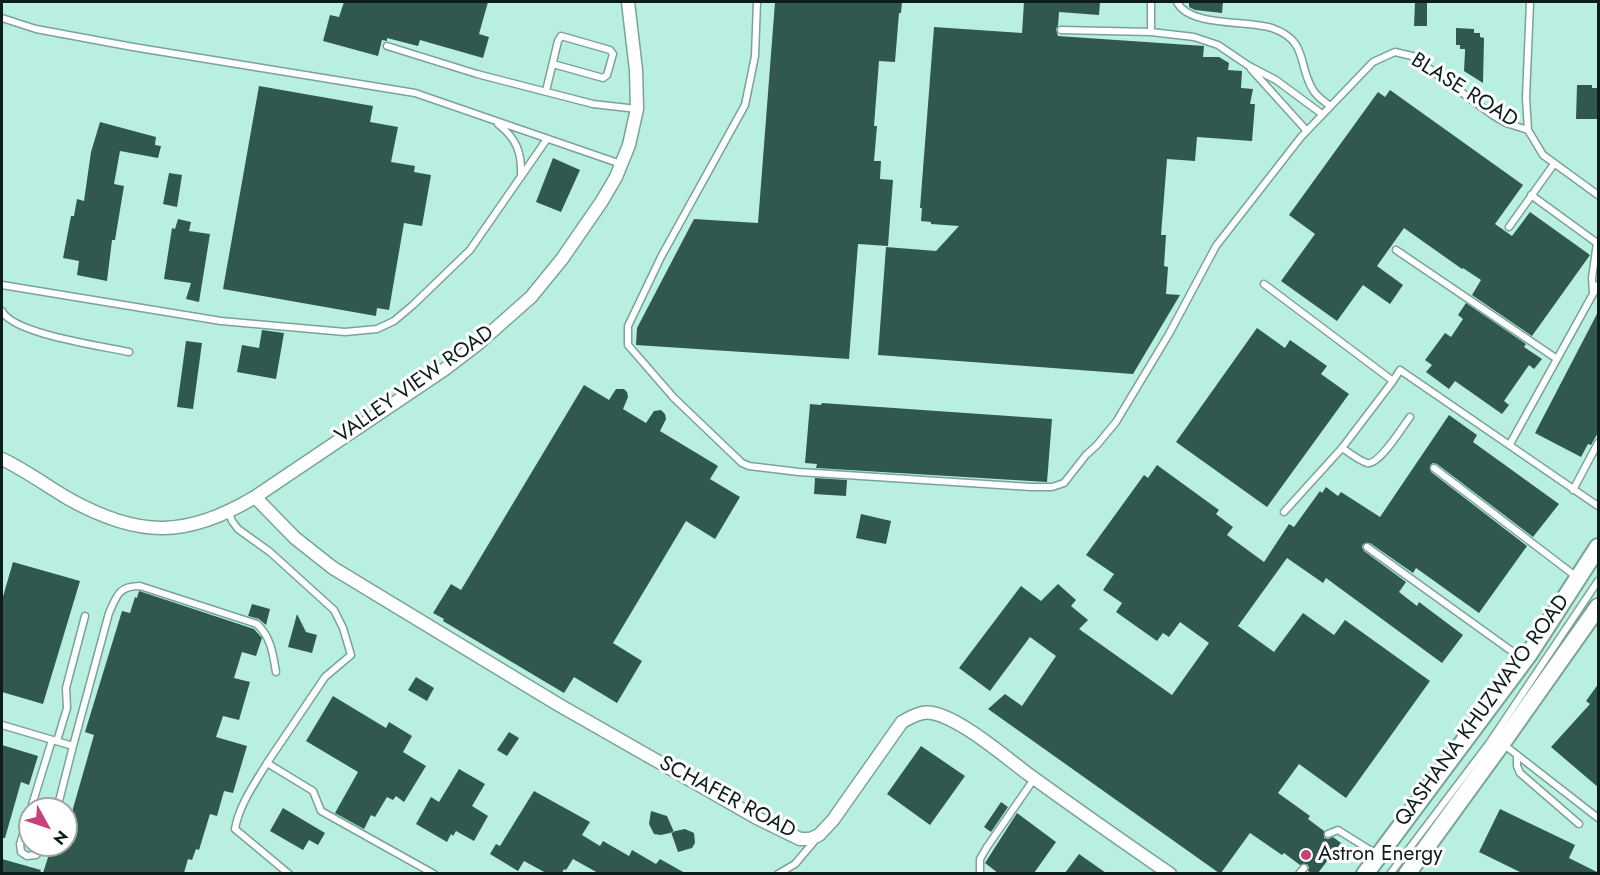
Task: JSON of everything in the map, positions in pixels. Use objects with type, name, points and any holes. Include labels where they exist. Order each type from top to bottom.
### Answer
[{"type":"main road","name":"QASHANA KHUZWAYO ROAD","points":[[1365,873],[1524,661],[1599,548]]},
{"type":"main road","name":"QASHANA KHUZWAYO ROAD","points":[[1407,873],[1599,607]]},
{"type":"street","name":"VALLEY VIEW ROAD","points":[[2,459],[70,499],[111,519],[137,527],[168,529],[199,524],[229,513],[255,497],[445,369],[507,320],[531,297],[562,259],[616,177],[629,145],[637,109],[636,70],[628,2]]},
{"type":"street","name":"SCHAFER ROAD","points":[[255,497],[295,538],[333,568],[559,705],[757,818],[800,838],[810,839],[819,835],[833,820],[902,722],[914,715],[931,713],[952,721],[1170,873]]},
{"type":"lane","name":"BLASE ROAD","points":[[757,2],[755,56],[745,105],[661,257],[628,326],[627,336],[628,345],[674,398],[749,466],[799,472],[1031,487],[1052,487],[1064,483],[1116,422],[1170,334],[1216,246],[1301,137],[1322,114],[1373,62],[1395,52],[1412,56],[1500,119],[1528,130],[1538,148],[1554,164],[1599,195]]},
{"type":"lane","points":[[1151,2],[1151,32]]},
{"type":"lane","points":[[1177,2],[1183,11],[1199,18],[1258,25],[1272,28],[1286,35],[1299,48],[1307,79],[1313,90],[1330,106]]},
{"type":"lane","points":[[1528,130],[1526,98],[1530,2]]},
{"type":"lane","points":[[2,18],[36,29],[133,47],[415,93],[621,164]]},
{"type":"lane","points":[[1061,30],[1151,32],[1182,35],[1207,41],[1218,45],[1276,81],[1322,114]]},
{"type":"lane","points":[[546,91],[553,64],[561,36],[610,50],[613,54],[607,75],[603,78],[553,64]]},
{"type":"lane","points":[[387,46],[477,74],[604,106],[637,109]]},
{"type":"lane","points":[[1249,66],[1307,131]]},
{"type":"lane","points":[[492,119],[509,135],[521,153],[521,177]]},
{"type":"lane","points":[[2,285],[221,321],[345,332],[377,329],[394,321],[413,305],[470,250],[547,139]]},
{"type":"lane","points":[[1509,227],[1554,164]]},
{"type":"lane","points":[[1531,195],[1597,243],[1592,278],[1593,293]]},
{"type":"lane","points":[[1396,250],[1557,359]]},
{"type":"lane","points":[[1264,284],[1393,381]]},
{"type":"lane","points":[[1510,444],[1599,285]]},
{"type":"lane","points":[[2,311],[3,315],[15,324],[32,331],[129,352]]},
{"type":"lane","points":[[1284,512],[1342,448],[1400,370],[1599,506]]},
{"type":"lane","points":[[1342,448],[1366,463],[1371,463],[1379,459],[1410,417]]},
{"type":"lane","points":[[1573,490],[1599,443]]},
{"type":"lane","points":[[1434,468],[1578,579]]},
{"type":"lane","points":[[229,513],[238,529],[270,552],[334,610],[343,628],[351,655],[325,677],[267,763],[237,821],[235,829],[290,873]]},
{"type":"lane","points":[[1367,547],[1524,661]]},
{"type":"lane","points":[[1390,873],[1490,742],[1599,581]]},
{"type":"lane","points":[[60,797],[109,613],[123,588],[140,586],[257,624],[265,631],[273,649],[276,672]]},
{"type":"lane","points":[[36,797],[67,708],[66,688],[85,616]]},
{"type":"lane","points":[[2,725],[73,746]]},
{"type":"lane","points":[[1502,743],[1599,818]]},
{"type":"lane","points":[[1517,755],[1517,766],[1520,773],[1579,824]]},
{"type":"lane","points":[[267,763],[313,790],[321,811],[434,873]]},
{"type":"lane","points":[[980,873],[980,859],[987,847],[1035,779]]},
{"type":"lane","points":[[1328,834],[1338,830],[1379,856]]},
{"type":"lane","points":[[778,873],[800,860],[819,835]]},
{"type":"shaded area","points":[[2,2],[1598,2],[1598,873],[2,874]]},
{"type":"building","points":[[344,2],[488,2],[479,34],[489,37],[483,58],[420,40],[418,46],[387,38],[387,41],[382,40],[378,56],[323,41],[330,15],[339,17]]},
{"type":"building","points":[[775,2],[902,2],[895,62],[879,61],[874,126],[877,126],[874,161],[881,161],[880,179],[893,180],[888,246],[858,244],[849,359],[636,345],[637,328],[694,219],[758,223]]},
{"type":"building","points":[[1024,2],[1100,2],[1099,15],[1059,12],[1056,29],[1058,36],[1204,46],[1203,57],[1219,57],[1229,63],[1228,70],[1242,71],[1241,88],[1253,89],[1250,104],[1255,104],[1252,141],[1197,137],[1195,161],[1167,159],[1161,235],[1166,235],[1164,266],[1168,267],[1166,294],[1180,295],[1133,374],[878,355],[886,247],[936,251],[959,226],[921,221],[922,208],[920,208],[934,27],[1022,33]]},
{"type":"building","points":[[1189,2],[1223,2],[1222,13],[1195,10],[1189,7]]},
{"type":"building","points":[[1415,2],[1427,2],[1427,26],[1414,26]]},
{"type":"building","points":[[1456,28],[1474,29],[1474,33],[1480,33],[1480,37],[1484,38],[1483,83],[1464,71],[1465,49],[1460,49],[1460,45],[1456,45]]},
{"type":"building","points":[[1577,85],[1592,85],[1592,88],[1599,88],[1599,119],[1576,119]]},
{"type":"building","points":[[259,86],[373,106],[370,122],[398,127],[391,162],[415,166],[414,172],[431,175],[422,226],[404,223],[389,310],[377,308],[376,316],[223,289]]},
{"type":"building","points":[[1390,90],[1523,185],[1495,224],[1512,236],[1530,212],[1590,255],[1532,336],[1472,295],[1481,280],[1404,228],[1377,266],[1403,285],[1390,304],[1363,285],[1337,321],[1281,281],[1315,234],[1289,215],[1378,92],[1385,97]]},
{"type":"building","points":[[100,122],[156,137],[155,145],[161,146],[158,158],[120,151],[114,184],[124,186],[115,240],[112,240],[107,281],[77,275],[79,261],[63,258],[71,216],[74,216],[77,199],[84,201],[91,152]]},
{"type":"building","points":[[553,158],[580,170],[561,212],[536,202]]},
{"type":"building","points":[[169,173],[182,175],[177,207],[163,204]]},
{"type":"building","points":[[178,219],[191,222],[189,231],[210,234],[199,302],[186,299],[191,283],[164,279],[172,228],[175,229]]},
{"type":"building","points":[[1466,303],[1526,344],[1524,347],[1542,359],[1534,369],[1529,365],[1504,401],[1509,405],[1502,414],[1455,381],[1449,389],[1426,372],[1432,365],[1425,360],[1445,333],[1451,337],[1463,319],[1458,315]]},
{"type":"building","points":[[1599,310],[1599,431],[1581,457],[1535,433]]},
{"type":"building","points":[[1257,328],[1285,348],[1290,340],[1327,366],[1321,374],[1349,394],[1267,507],[1176,442]]},
{"type":"building","points":[[262,330],[284,333],[276,379],[237,372],[242,345],[259,348]]},
{"type":"building","points":[[186,341],[202,343],[193,409],[177,407]]},
{"type":"building","points":[[584,385],[609,400],[616,389],[624,389],[628,397],[623,409],[646,423],[654,411],[661,410],[666,419],[660,431],[718,466],[710,479],[740,497],[715,539],[686,521],[613,643],[642,661],[617,703],[574,677],[564,693],[433,613],[451,584],[461,590]]},
{"type":"building","points":[[822,403],[1052,419],[1047,482],[816,468],[817,464],[805,463],[810,404],[821,405]]},
{"type":"building","points":[[1449,415],[1477,435],[1473,442],[1559,504],[1533,537],[1437,464],[1430,465],[1431,472],[1527,546],[1479,613],[1416,568],[1413,573],[1370,543],[1363,544],[1364,551],[1406,582],[1399,592],[1417,606],[1419,602],[1463,635],[1442,663],[1326,578],[1323,583],[1287,558],[1238,626],[1274,652],[1303,613],[1334,635],[1345,620],[1430,681],[1346,798],[1299,764],[1278,793],[1310,816],[1308,819],[1324,831],[1324,838],[1333,837],[1341,843],[1318,873],[1308,871],[1307,864],[1300,865],[1250,833],[1219,873],[988,709],[1005,694],[1022,706],[1056,656],[1030,637],[990,691],[959,668],[1021,586],[1041,601],[1058,584],[1076,600],[1071,606],[1088,620],[1079,629],[1172,695],[1209,643],[1180,622],[1169,637],[1163,633],[1157,641],[1116,612],[1122,603],[1103,590],[1114,574],[1086,555],[1144,475],[1148,478],[1157,465],[1219,510],[1216,514],[1233,527],[1227,535],[1264,562],[1289,524],[1294,527],[1320,491],[1322,493],[1326,487],[1338,496],[1341,492],[1380,517]]},
{"type":"building","points":[[815,478],[847,480],[846,496],[814,494]]},
{"type":"building","points":[[861,514],[891,521],[886,544],[856,538]]},
{"type":"building","points":[[13,562],[80,581],[43,704],[2,692],[2,600]]},
{"type":"building","points":[[139,591],[254,629],[262,638],[256,656],[242,652],[234,678],[250,682],[239,720],[223,716],[216,737],[247,746],[233,793],[224,791],[217,816],[210,814],[199,850],[196,849],[192,860],[188,859],[184,873],[43,873],[48,857],[78,857],[76,797],[94,735],[85,732],[122,611],[130,613],[135,597],[137,598]]},
{"type":"building","points":[[252,604],[270,609],[266,625],[259,619],[248,616]]},
{"type":"building","points":[[297,614],[306,632],[317,635],[312,653],[288,647]]},
{"type":"building","points":[[416,677],[434,688],[427,701],[408,690]]},
{"type":"building","points":[[1599,683],[1599,788],[1551,747],[1590,704],[1586,701]]},
{"type":"building","points":[[333,696],[386,728],[389,722],[412,736],[403,752],[426,766],[404,802],[396,796],[393,800],[387,797],[375,817],[371,815],[364,829],[335,813],[358,772],[306,741]]},
{"type":"building","points":[[509,732],[519,738],[507,756],[497,750]]},
{"type":"building","points":[[2,745],[38,756],[29,785],[21,782],[5,838],[2,838]]},
{"type":"building","points":[[921,746],[965,776],[930,825],[887,794]]},
{"type":"building","points":[[459,769],[485,784],[472,806],[488,816],[474,841],[456,831],[453,836],[451,834],[447,842],[416,824],[431,797],[439,802]]},
{"type":"building","points":[[534,791],[590,822],[582,835],[600,846],[603,841],[629,856],[632,850],[656,864],[660,859],[685,873],[598,873],[573,859],[562,873],[546,873],[524,861],[518,871],[490,854],[496,844],[500,846]]},
{"type":"building","points":[[1001,802],[1008,807],[991,832],[984,827]]},
{"type":"building","points":[[283,808],[325,833],[318,845],[309,840],[303,850],[270,831]]},
{"type":"building","points":[[1500,809],[1575,845],[1569,858],[1599,873],[1522,873],[1479,852]]},
{"type":"building","points":[[651,811],[667,816],[674,832],[654,834],[649,824]]},
{"type":"building","points":[[1017,813],[1056,842],[1034,873],[998,873],[985,863]]},
{"type":"building","points":[[685,829],[694,833],[695,843],[692,848],[678,852],[671,832]]},
{"type":"building","points":[[1079,854],[1106,873],[1065,873]]},
{"type":"building","points":[[2,859],[41,870],[40,873],[2,873]]},
{"type":"place","name":"Astron Energy","points":[[1306,855]]}]
